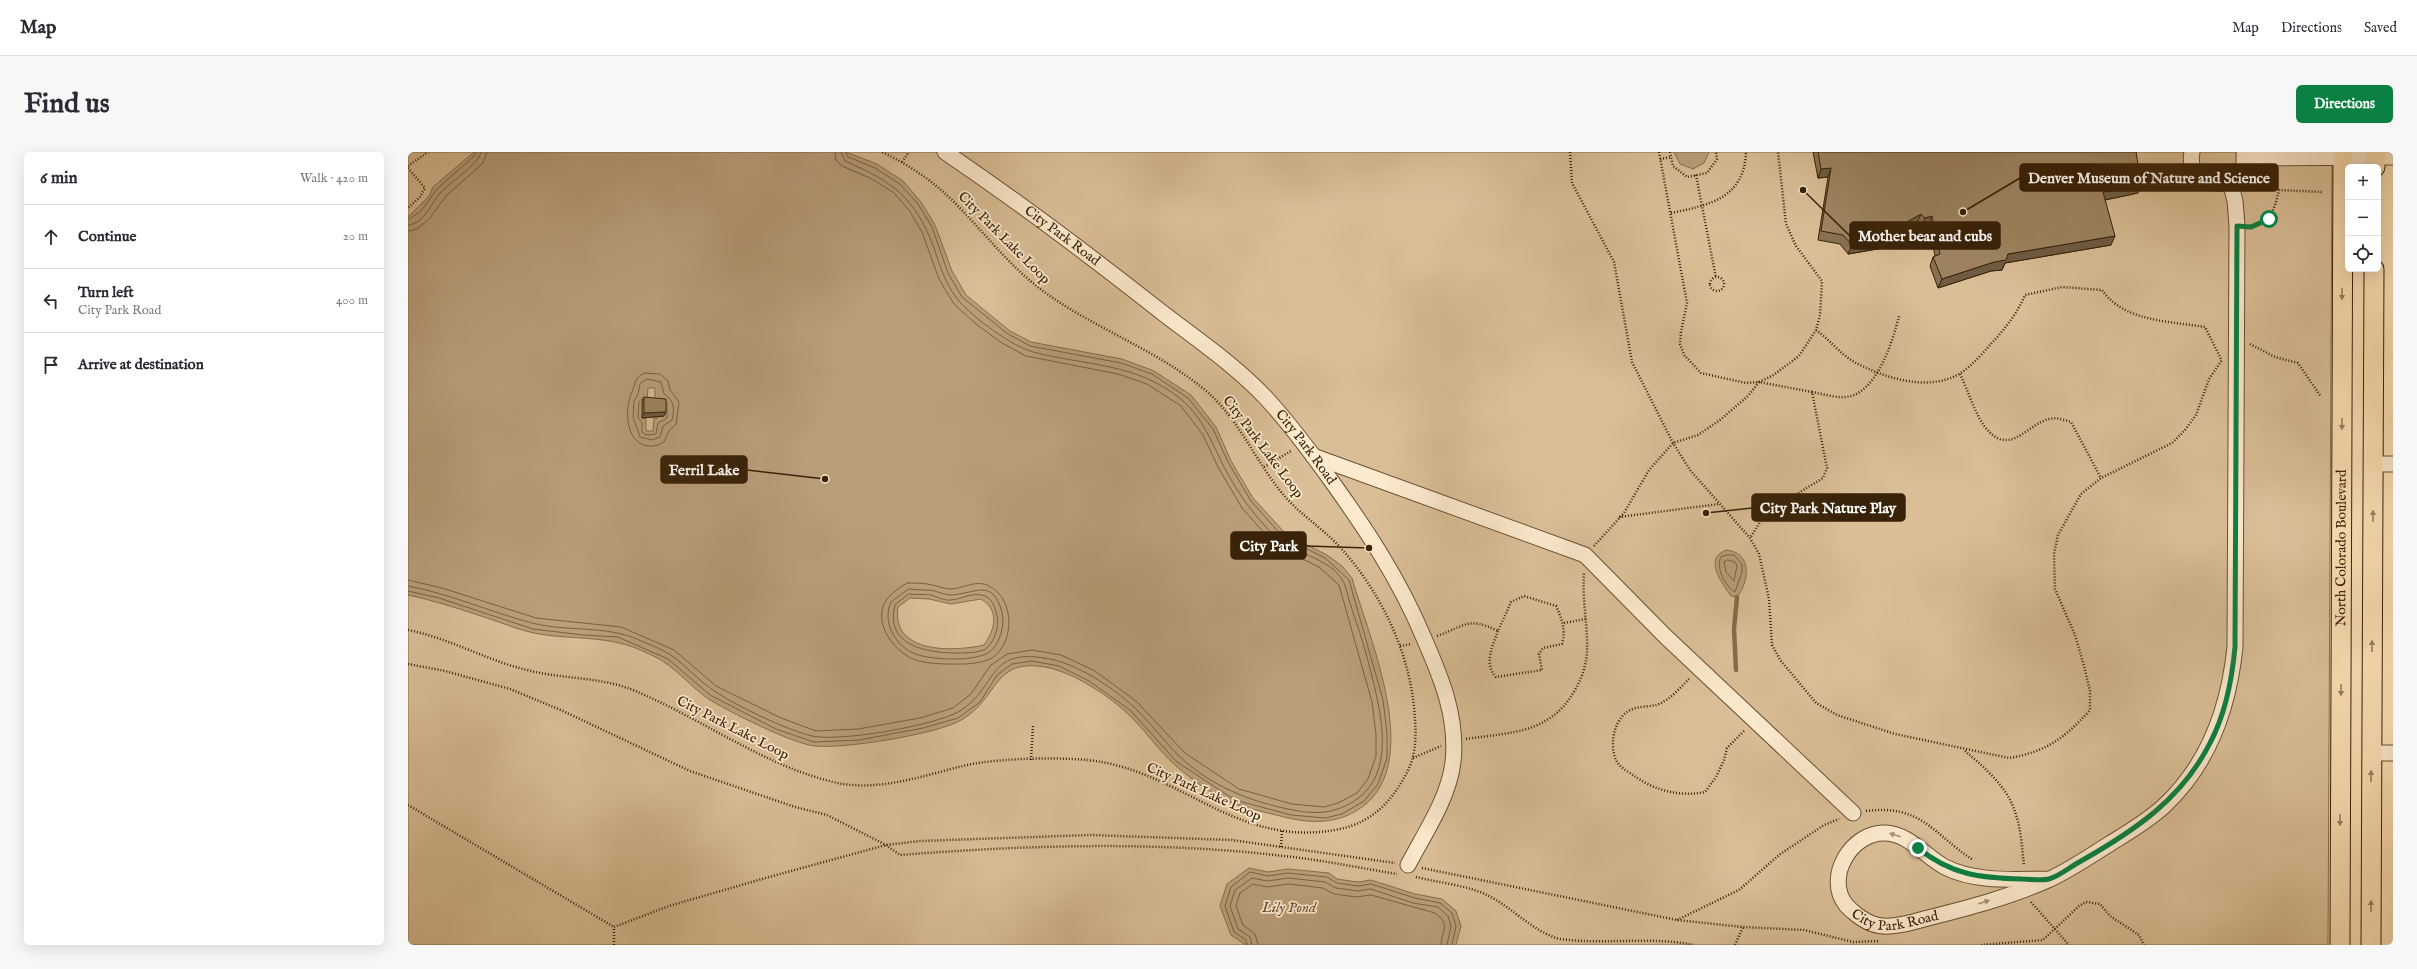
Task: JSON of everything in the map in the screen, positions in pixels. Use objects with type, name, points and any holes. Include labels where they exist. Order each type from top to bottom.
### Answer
[{"type":"main road","name":"North Colorado Boulevard","points":[[2340,945],[2343,155]]},
{"type":"main road","points":[[2371,945],[2374,272]]},
{"type":"street","name":"City Park Road","points":[[945,152],[986,179],[1112,273],[1224,360],[1264,396],[1304,444],[1359,519],[1406,595],[1442,679],[1450,707],[1454,740],[1453,765],[1442,798],[1407,872]]},
{"type":"street","points":[[2192,152],[2193,168],[2205,181],[2214,184],[2230,181],[2238,176],[2242,168],[2244,155],[2321,157],[2343,155],[2380,158]]},
{"type":"street","name":"City Park Road","points":[[2049,879],[1990,878],[1964,874],[1947,868],[1904,838],[1887,833],[1869,835],[1857,842],[1846,854],[1840,873],[1839,891],[1846,905],[1860,917],[1874,925],[1900,925],[2008,895],[2049,879],[2130,831],[2164,806],[2188,778],[2210,743],[2226,704],[2232,677],[2235,647],[2237,226],[2235,201],[2230,181]]},
{"type":"street","points":[[1313,456],[1585,555],[1698,668],[1853,813]]},
{"type":"street","points":[[2373,464],[2393,464]]},
{"type":"street","points":[[2371,753],[2393,753]]},
{"type":"path","points":[[408,208],[420,197],[425,188],[408,167],[428,152]]},
{"type":"path","name":"City Park Lake Loop","points":[[408,630],[435,635],[503,663],[532,672],[618,683],[646,695],[767,758],[837,783],[862,785],[891,783],[969,764],[992,761],[1031,760],[1103,762],[1156,780],[1258,827],[1300,833],[1339,830],[1366,821],[1390,801],[1403,782],[1413,758],[1414,705],[1400,646],[1386,614],[1367,583],[1338,546],[1281,492],[1219,402],[1199,384],[1157,357],[1040,289],[1019,270],[951,198],[902,162],[882,152]]},
{"type":"path","points":[[902,162],[909,152]]},
{"type":"path","points":[[1570,152],[1572,183],[1614,262],[1632,362],[1673,443],[1690,470],[1750,538],[1759,554],[1769,599],[1772,645],[1781,661],[1816,702],[1837,715],[1863,724],[1895,734],[1963,750],[2009,758],[2027,755],[2049,746],[2070,732],[2090,710],[2090,691],[2075,635],[2055,589],[2054,554],[2058,535],[2081,494],[2101,478],[2172,443],[2196,415],[2209,379],[2222,360]]},
{"type":"path","points":[[1659,152],[1688,303],[1681,332],[1680,344],[1684,355],[1701,373],[1746,383],[1759,382],[1847,397],[1868,387],[1891,348],[1899,316]]},
{"type":"path","points":[[1670,152],[1673,166],[1687,176],[1707,173],[1717,159],[1716,152]]},
{"type":"path","points":[[1671,213],[1700,207],[1716,201],[1736,187],[1743,172],[1746,152]]},
{"type":"path","points":[[1759,382],[1772,376],[1798,356],[1816,330],[1820,315],[1822,281],[1796,246],[1786,224],[1778,152]]},
{"type":"path","points":[[1660,159],[1671,157]]},
{"type":"path","points":[[1696,175],[1700,207],[1716,278],[1724,283],[1723,288],[1719,291],[1712,289],[1710,285],[1716,278]]},
{"type":"path","points":[[2237,226],[2251,227],[2269,219],[2276,206],[2279,190],[2323,192]]},
{"type":"path","points":[[1816,330],[1855,362],[1877,372],[1917,382],[1947,380],[1960,374],[1975,361],[2018,311],[2025,295],[2062,287],[2102,290],[2109,300],[2122,310],[2145,318],[2205,327],[2222,360]]},
{"type":"path","points":[[2222,368],[2222,344],[2252,344],[2274,357],[2298,363],[2321,397]]},
{"type":"path","points":[[1960,374],[1984,426],[1992,434],[2009,440],[2020,437],[2049,419],[2060,419],[2071,422],[2078,431],[2101,478]]},
{"type":"path","points":[[1750,538],[1766,513],[1823,478],[1827,468],[1812,392]]},
{"type":"path","points":[[1264,467],[1304,444]]},
{"type":"path","points":[[1620,517],[1720,504]]},
{"type":"path","points":[[1524,596],[1556,606],[1564,623],[1562,644],[1543,648],[1539,654],[1542,670],[1496,677],[1491,672],[1490,658],[1498,631],[1511,602],[1524,596]]},
{"type":"path","points":[[1564,623],[1586,619]]},
{"type":"path","points":[[1400,646],[1425,640],[1469,622],[1484,624],[1498,631]]},
{"type":"path","points":[[408,664],[445,670],[510,689],[563,711],[690,771],[795,807],[827,815],[886,845],[900,855],[1023,848],[1106,847],[1198,850],[1284,856],[1407,872],[1485,894],[1542,931],[1559,939],[1596,944],[1657,942],[1694,945]]},
{"type":"path","points":[[1698,668],[1668,698],[1657,704],[1628,711],[1619,718],[1614,737],[1614,748],[1617,762],[1648,785],[1692,795],[1705,792],[1716,777],[1724,760],[1727,748],[1753,719]]},
{"type":"path","points":[[1031,760],[1033,726]]},
{"type":"path","points":[[1413,758],[1454,740]]},
{"type":"path","points":[[1963,750],[1983,766],[2014,807],[2020,830],[2024,871]]},
{"type":"path","points":[[408,805],[614,927]]},
{"type":"path","points":[[1281,847],[1282,831]]},
{"type":"path","points":[[614,927],[669,906],[886,845],[920,841],[1090,836],[1232,840],[1281,847],[1407,872],[1677,920],[1743,927],[1804,930]]},
{"type":"path","points":[[2027,896],[2054,930],[2069,945]]},
{"type":"path","points":[[1981,945],[2043,940],[2079,906],[2086,902],[2093,901],[2100,904],[2110,916],[2139,936],[2144,945]]},
{"type":"path","points":[[614,927],[614,945]]},
{"type":"path","points":[[1735,945],[1743,927]]},
{"type":"shaded area","points":[[408,152],[2332,152],[2328,945],[408,945]]},
{"type":"water","points":[[474,152],[846,152],[877,164],[903,181],[921,202],[935,225],[952,271],[966,295],[1010,331],[1031,342],[1122,359],[1154,371],[1191,395],[1216,427],[1231,461],[1253,498],[1286,534],[1327,555],[1342,566],[1352,578],[1380,667],[1387,702],[1391,735],[1388,765],[1377,791],[1356,811],[1347,816],[1329,821],[1300,820],[1235,804],[1211,792],[1181,770],[1163,753],[1122,708],[1102,693],[1079,679],[1045,667],[1028,666],[1015,668],[998,681],[975,710],[963,719],[951,725],[914,735],[869,743],[829,746],[805,744],[776,733],[729,711],[707,698],[664,662],[638,649],[613,642],[528,632],[449,606],[408,595],[408,217],[429,196],[433,187]],"holes":[[[648,388],[655,388],[655,401],[658,418],[654,418],[653,431],[646,431],[646,418],[642,418],[647,402]],[[910,598],[929,599],[951,604],[981,599],[987,604],[993,614],[994,620],[991,633],[984,645],[956,649],[927,646],[914,642],[904,634],[898,622],[898,607]]]},
{"type":"water","points":[[1674,152],[1709,152],[1704,163],[1693,169],[1680,164]]},
{"type":"water","points":[[1726,550],[1741,556],[1746,568],[1744,583],[1737,597],[1731,596],[1716,572],[1716,559],[1719,554]]},
{"type":"water","name":"Lily Pond","points":[[1249,868],[1268,872],[1288,869],[1329,873],[1337,879],[1358,882],[1371,880],[1415,894],[1442,899],[1456,911],[1461,926],[1456,945],[1246,945],[1231,935],[1220,906],[1227,884]]},
{"type":"building","points":[[1818,152],[2136,152],[2141,184],[2103,192],[2115,236],[2008,254],[2006,260],[1994,262],[1942,279],[1933,257],[1940,254],[1932,216],[1925,218],[1921,214],[1907,222],[1904,235],[1852,245],[1843,235],[1821,231],[1831,168],[1821,169]]},
{"type":"building","points":[[644,397],[666,399],[666,412],[644,413]]},
{"type":"waterway","points":[[1736,670],[1734,629],[1737,597]]},
{"type":"place","name":"Mother bear and cubs","points":[[1803,190]]},
{"type":"place","name":"Denver Museum of Nature and Science","points":[[1963,212]]},
{"type":"place","name":"Ferril Lake","points":[[825,479]]},
{"type":"place","name":"City Park Nature Play","points":[[1706,513]]},
{"type":"place","name":"City Park","points":[[1369,548]]},
{"type":"route","points":[[1918,848],[1930,858],[1947,868],[1964,874],[1990,878],[2049,879],[2130,831],[2164,806],[2188,778],[2210,743],[2226,704],[2232,677],[2235,647],[2237,226],[2251,227],[2269,219]]}]
